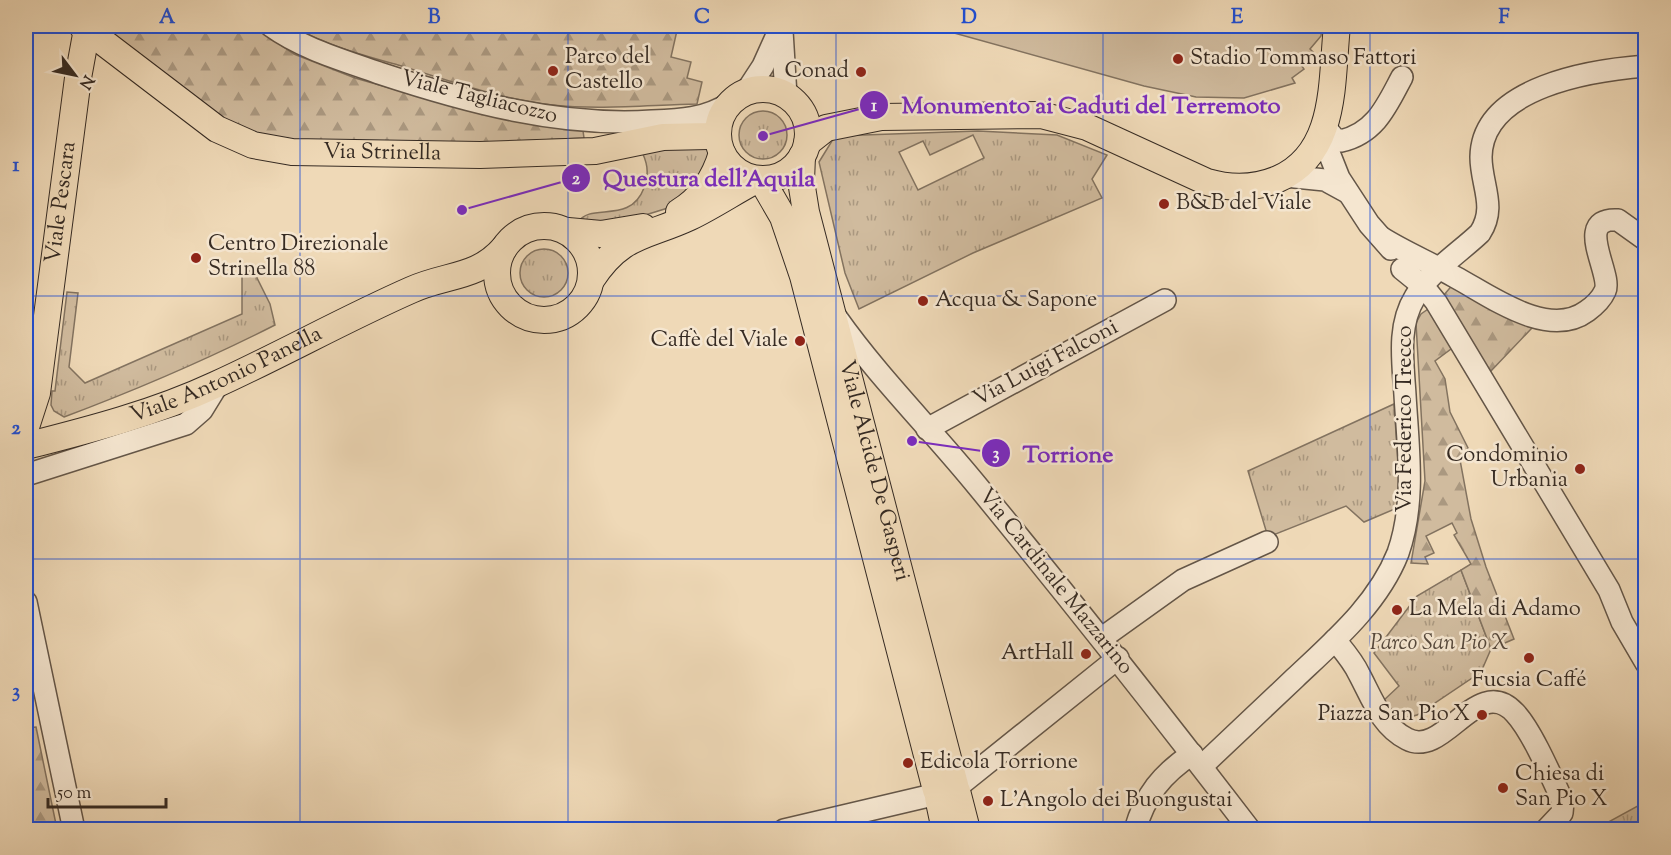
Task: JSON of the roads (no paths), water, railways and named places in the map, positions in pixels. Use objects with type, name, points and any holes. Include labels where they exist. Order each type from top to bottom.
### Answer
[{"type":"main road","points":[[881,117],[826,128],[804,149],[783,175],[760,179],[688,218],[648,231],[625,243],[605,260],[591,280],[587,293],[579,305],[555,319],[530,318],[509,304],[501,292],[497,277],[498,262],[504,248],[526,229],[554,226],[568,231],[590,234],[615,232],[653,224],[676,214],[700,195],[714,172],[723,113],[738,98],[767,89],[827,111],[881,117],[1041,115],[1074,122],[1179,172],[1218,185],[1255,186],[1285,176],[1307,158],[1323,131],[1336,26]]},
{"type":"main road","name":"Via Strinella","points":[[86,27],[217,129],[240,141],[279,151],[480,155],[584,152],[663,137],[706,136],[720,142]]},
{"type":"main road","name":"Viale Pescara","points":[[26,428],[33,411],[39,380],[86,27]]},
{"type":"main road","points":[[790,99],[805,118],[804,149]]},
{"type":"main road","points":[[720,142],[734,169],[760,179]]},
{"type":"main road","name":"Viale Alcide De Gasperi","points":[[804,149],[803,197],[947,791],[945,830]]},
{"type":"main road","name":"Viale Alcide De Gasperi","points":[[760,179],[783,218],[803,276],[947,791],[967,830]]},
{"type":"main road","points":[[568,231],[579,240],[587,252],[591,280]]},
{"type":"main road","name":"Viale Antonio Panella","points":[[26,446],[153,409],[218,384],[420,286],[476,271],[495,258],[504,248]]},
{"type":"main road","name":"Viale Antonio Panella","points":[[420,286],[440,283],[460,285],[484,292],[509,304]]},
{"type":"main road","name":"Viale Pescara","points":[[39,380],[47,418],[55,431],[63,437]]},
{"type":"street","name":"Viale Tagliacozzo","points":[[271,26],[294,39],[347,62],[442,92],[531,114],[585,121],[634,123],[699,117],[738,98]]},
{"type":"street","points":[[738,98],[763,66],[782,26]]},
{"type":"street","points":[[782,26],[790,99]]},
{"type":"street","name":"Via Federico Trecco","points":[[1135,830],[1144,802],[1155,785],[1197,760],[1335,640],[1358,615],[1395,559],[1402,539],[1409,492],[1402,342],[1409,309],[1423,286],[1479,233],[1486,222],[1489,204],[1482,149],[1486,134],[1503,113],[1534,90],[1561,79],[1600,70],[1646,66]]},
{"type":"street","points":[[1323,131],[1341,141],[1372,124],[1384,114],[1402,77]]},
{"type":"street","points":[[1323,131],[1331,162],[1347,192],[1402,269],[1408,286],[1409,309]]},
{"type":"street","points":[[1285,176],[1324,180],[1347,192]]},
{"type":"street","points":[[1382,238],[1518,312],[1552,319],[1571,318],[1595,305],[1606,290],[1605,273],[1594,242],[1601,226],[1608,221],[1618,220],[1646,240]]},
{"type":"street","points":[[1402,269],[1423,286],[1448,321],[1609,590],[1622,622],[1646,663]]},
{"type":"street","name":"Via Luigi Falconi","points":[[927,429],[1165,300]]},
{"type":"street","name":"Via Cardinale Mazzarino","points":[[832,311],[873,366],[963,469],[1102,638],[1250,830]]},
{"type":"street","points":[[26,476],[180,426],[200,413],[218,384]]},
{"type":"street","points":[[1102,638],[1173,586],[1266,542]]},
{"type":"street","points":[[26,602],[74,830]]},
{"type":"street","points":[[1335,640],[1354,665],[1379,712],[1399,734],[1411,741],[1429,741],[1479,706],[1492,701],[1510,708],[1524,725],[1563,802],[1562,813],[1546,830]]},
{"type":"street","points":[[792,829],[947,791],[1118,658]]},
{"type":"place","name":"Stadio Tommaso Fattori","points":[[1178,59]]},
{"type":"place","name":"Parco del Castello","points":[[553,71]]},
{"type":"place","name":"Conad","points":[[861,72]]},
{"type":"place","name":"Monumento ai Caduti del Terremoto","points":[[763,136]]},
{"type":"place","name":"B&B del Viale","points":[[1164,204]]},
{"type":"place","name":"Questura dell'Aquila","points":[[462,210]]},
{"type":"place","name":"Centro Direzionale Strinella 88","points":[[196,258]]},
{"type":"place","name":"Acqua & Sapone","points":[[923,301]]},
{"type":"place","name":"Caffè del Viale","points":[[800,341]]},
{"type":"place","name":"Torrione","points":[[912,441]]},
{"type":"place","name":"Condominio Urbania","points":[[1580,469]]},
{"type":"place","name":"La Mela di Adamo","points":[[1397,610]]},
{"type":"place","name":"ArtHall","points":[[1086,654]]},
{"type":"place","name":"Fucsia Caffé","points":[[1529,658]]},
{"type":"place","name":"Piazza San Pio X","points":[[1482,715]]},
{"type":"place","name":"Edicola Torrione","points":[[908,763]]},
{"type":"place","name":"Chiesa di San Pio X","points":[[1503,788]]},
{"type":"place","name":"L'Angolo dei Buongustai","points":[[988,801]]},
{"type":"park label","name":"Parco San Pio X","points":[[1439,644]]}]
